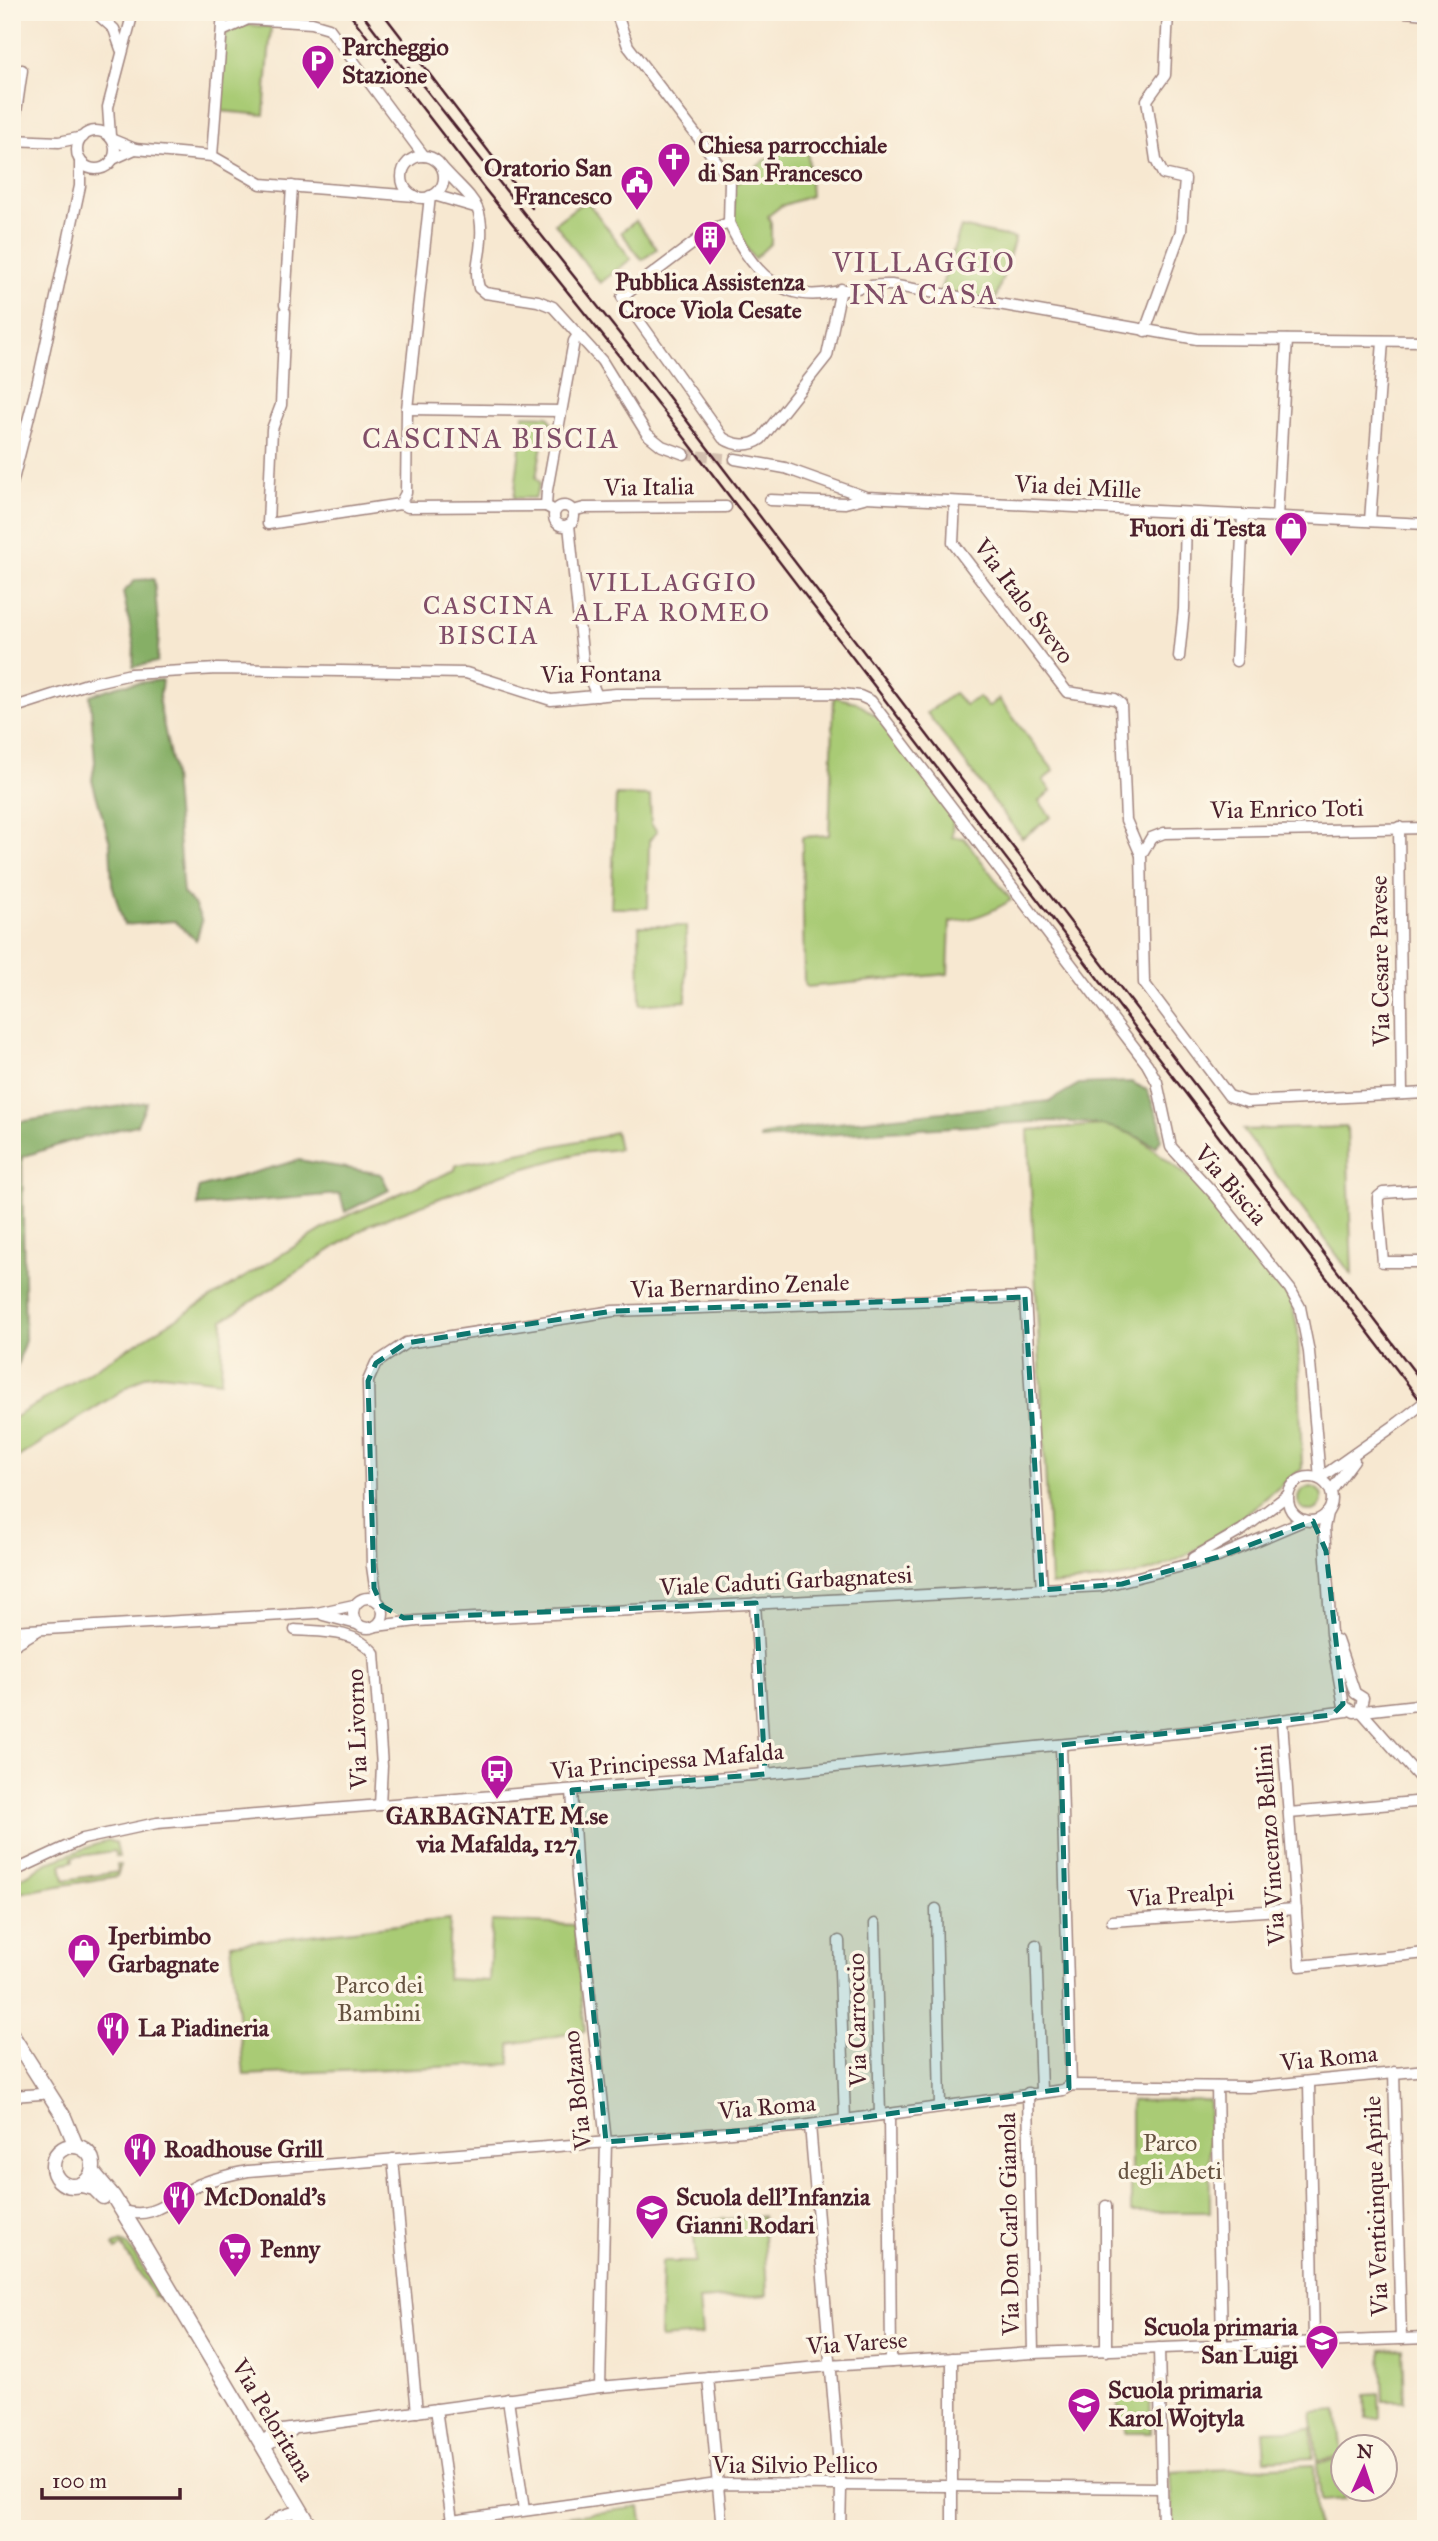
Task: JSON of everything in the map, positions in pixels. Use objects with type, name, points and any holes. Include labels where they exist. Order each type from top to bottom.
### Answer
[{"type":"main road","points":[[12,2035],[64,2117],[76,2146],[89,2154],[92,2171],[81,2185],[68,2186],[57,2179],[53,2161],[60,2150],[58,2125],[12,2047]]},
{"type":"main road","points":[[60,2150],[76,2146]]},
{"type":"main road","name":"Via Peloritana","points":[[92,2171],[120,2209],[312,2529]]},
{"type":"main road","name":"Via Peloritana","points":[[81,2185],[98,2192],[111,2206],[166,2298],[186,2327],[195,2334]]},
{"type":"street","points":[[95,12],[114,29],[121,51]]},
{"type":"street","points":[[113,159],[108,107],[121,51],[134,12]]},
{"type":"street","points":[[212,156],[223,12]]},
{"type":"street","points":[[616,12],[628,46],[730,179],[729,223],[755,265],[783,290],[806,295],[864,284],[891,285],[1197,339],[1426,341]]},
{"type":"street","points":[[1144,331],[1181,230],[1185,179],[1171,178],[1163,174],[1159,167],[1147,100],[1165,75],[1168,12]]},
{"type":"street","points":[[1405,12],[1426,14]]},
{"type":"street","points":[[222,32],[244,16],[312,23],[329,28],[424,156],[441,166],[479,209],[483,222],[477,271],[479,288],[494,295],[548,303],[609,371],[647,434],[662,446],[684,454]]},
{"type":"street","points":[[22,70],[12,140],[59,142],[87,134],[111,138],[135,149],[212,156],[261,184],[432,196],[479,209]]},
{"type":"street","points":[[12,484],[38,381],[80,186],[78,146],[108,107]]},
{"type":"street","points":[[59,142],[88,167],[97,169]]},
{"type":"street","points":[[80,186],[97,169],[135,149]]},
{"type":"street","points":[[415,196],[403,180],[408,162],[424,156]]},
{"type":"street","points":[[402,502],[407,409],[432,196],[443,185],[441,166]]},
{"type":"street","points":[[370,191],[388,188],[403,180]]},
{"type":"street","points":[[292,186],[281,405],[272,429],[268,524],[402,502],[408,507],[550,508]]},
{"type":"street","points":[[729,223],[712,229],[622,297],[723,439],[747,445],[761,439],[820,366],[830,344],[841,289]]},
{"type":"street","points":[[569,525],[562,526],[556,522],[550,508],[561,411],[574,341],[578,335]]},
{"type":"street","points":[[1277,517],[1287,340]]},
{"type":"street","points":[[1370,521],[1383,341]]},
{"type":"street","points":[[407,409],[561,411]]},
{"type":"street","name":"Via dei Mille","points":[[735,459],[778,466],[866,497],[1426,524]]},
{"type":"street","points":[[770,500],[845,503],[866,497]]},
{"type":"street","name":"Via Italo Svevo","points":[[955,502],[953,543],[1060,683],[1072,695],[1115,699],[1121,704],[1128,829]]},
{"type":"street","name":"Via Italia","points":[[550,508],[563,506],[573,512],[584,508],[726,507]]},
{"type":"street","points":[[573,512],[574,518],[569,525],[583,662],[597,696]]},
{"type":"street","points":[[1179,657],[1184,609],[1186,513]]},
{"type":"street","points":[[1236,661],[1243,515]]},
{"type":"street","name":"Via Fontana","points":[[12,708],[88,684],[131,674],[216,669],[466,673],[538,698],[566,700],[597,696],[834,693],[860,696],[871,701],[1070,960]]},
{"type":"street","name":"Via Cesare Pavese","points":[[1399,827],[1402,1094]]},
{"type":"street","name":"Via Enrico Toti","points":[[1151,838],[1171,832],[1426,828]]},
{"type":"street","points":[[1128,829],[1151,838],[1141,855]]},
{"type":"street","points":[[1128,829],[1141,855],[1144,983],[1223,1091],[1237,1100],[1247,1102],[1426,1093]]},
{"type":"street","name":"Via Biscia","points":[[1070,960],[1153,1072],[1167,1136],[1177,1156],[1215,1195],[1296,1298],[1307,1334],[1316,1452],[1314,1477]]},
{"type":"street","points":[[1426,1190],[1384,1193],[1378,1197],[1382,1262],[1426,1262]]},
{"type":"street","name":"Via Bernardino Zenale","points":[[379,1603],[372,1566],[368,1381],[376,1363],[406,1343],[613,1311],[1025,1297],[1042,1590]]},
{"type":"street","points":[[1326,1551],[1309,1520],[1293,1514],[1288,1495],[1297,1480],[1314,1477],[1363,1450],[1426,1401]]},
{"type":"street","points":[[1345,1705],[1330,1616],[1326,1551],[1327,1513],[1332,1503],[1331,1491],[1363,1450]]},
{"type":"street","points":[[1314,1477],[1331,1491]]},
{"type":"street","name":"Viale Caduti Garbagnatesi","points":[[1155,1574],[1209,1552],[1288,1495]]},
{"type":"street","points":[[1309,1520],[1327,1513]]},
{"type":"street","name":"Viale Caduti Garbagnatesi","points":[[376,1626],[417,1620],[1102,1586],[1218,1557],[1309,1520]]},
{"type":"street","name":"Via Bernardino Zenale","points":[[365,1598],[372,1566]]},
{"type":"street","points":[[12,1631],[317,1613],[355,1605],[365,1598],[379,1603],[383,1615],[376,1626],[366,1629],[317,1613]]},
{"type":"street","name":"Viale Caduti Garbagnatesi","points":[[379,1603],[395,1615],[417,1620]]},
{"type":"street","points":[[755,1603],[765,1774]]},
{"type":"street","points":[[355,1605],[353,1615],[357,1624]]},
{"type":"street","points":[[1330,1616],[1359,1700]]},
{"type":"street","points":[[12,1646],[40,1629]]},
{"type":"street","name":"Via Livorno","points":[[295,1630],[339,1633],[363,1643],[373,1653],[382,1766],[380,1805]]},
{"type":"street","points":[[1345,1705],[1349,1693],[1359,1700],[1426,1785]]},
{"type":"street","points":[[1345,1705],[1359,1700],[1392,1708],[1426,1704]]},
{"type":"street","name":"Via Principessa Mafalda","points":[[12,1872],[83,1839],[137,1825],[765,1774],[1062,1745],[1332,1715],[1345,1705]]},
{"type":"street","name":"Via Vincenzo Bellini","points":[[1282,1721],[1300,1966],[1426,1953]]},
{"type":"street","points":[[1062,1745],[1071,2085]]},
{"type":"street","name":"Via Bolzano","points":[[572,1790],[577,1877],[606,2142],[600,2387]]},
{"type":"street","points":[[1289,1813],[1426,1801]]},
{"type":"street","points":[[936,1909],[940,2106]]},
{"type":"street","name":"Via Prealpi","points":[[1112,1921],[1296,1909]]},
{"type":"street","name":"Via Carroccio","points":[[875,1924],[885,2114],[891,2362]]},
{"type":"street","points":[[839,1941],[845,2120]]},
{"type":"street","points":[[1036,1945],[1041,2091]]},
{"type":"street","name":"Via Roma","points":[[120,2209],[138,2214],[160,2209],[193,2188],[239,2172],[810,2125],[1063,2090],[1071,2085],[1217,2087],[1309,2083],[1426,2070]]},
{"type":"street","name":"Via Venticinque Aprile","points":[[1394,2072],[1401,2339]]},
{"type":"street","points":[[1309,2083],[1314,2342]]},
{"type":"street","points":[[1217,2087],[1222,2346]]},
{"type":"street","name":"Via Don Carlo Gianola","points":[[1028,2093],[1033,2353]]},
{"type":"street","points":[[12,2096],[41,2094]]},
{"type":"street","points":[[810,2125],[840,2485],[840,2529]]},
{"type":"street","points":[[393,2159],[417,2412]]},
{"type":"street","points":[[1106,2206],[1106,2351]]},
{"type":"street","name":"Via Varese","points":[[260,2444],[270,2444],[295,2430],[508,2399],[600,2387],[829,2366],[1033,2353],[1426,2338]]},
{"type":"street","points":[[1159,2348],[1163,2529]]},
{"type":"street","points":[[952,2358],[952,2529]]},
{"type":"street","points":[[708,2377],[722,2529]]},
{"type":"street","points":[[508,2399],[524,2510]]},
{"type":"street","points":[[436,2409],[458,2523]]},
{"type":"street","name":"Via Silvio Pellico","points":[[432,2529],[524,2510],[717,2484],[1162,2488]]},
{"type":"street","points":[[263,2529],[281,2516],[300,2510],[298,2521],[288,2529]]},
{"type":"highlighted area","points":[[1025,1297],[1042,1590],[1122,1584],[1218,1557],[1313,1521],[1326,1551],[1343,1704],[1332,1715],[1061,1745],[1069,2088],[810,2125],[606,2142],[572,1790],[765,1774],[756,1603],[404,1618],[382,1606],[374,1588],[368,1381],[376,1363],[406,1343],[613,1311]]},
{"type":"green space","points":[[239,24],[271,27],[264,115],[220,111],[225,35]]},
{"type":"green space","points":[[807,140],[811,196],[781,206],[768,216],[771,223],[771,243],[754,259],[733,227],[734,185],[765,160]]},
{"type":"green space","points":[[586,200],[631,259],[600,283],[555,223]]},
{"type":"green space","points":[[636,221],[657,249],[642,260],[621,232]]},
{"type":"green space","points":[[961,227],[1015,238],[994,304],[939,294]]},
{"type":"green space","points":[[524,415],[548,416],[552,423],[545,428],[536,478],[540,483],[535,498],[514,498]]},
{"type":"green space","points":[[154,579],[159,635],[157,662],[133,667],[134,645],[123,592],[136,580]]},
{"type":"green space","points":[[162,680],[159,703],[172,765],[183,893],[194,904],[202,921],[196,940],[174,921],[124,925],[112,884],[110,843],[92,780],[95,762],[90,695],[121,685]]},
{"type":"green space","points":[[954,693],[965,705],[979,697],[988,707],[999,699],[1054,771],[1043,780],[1051,791],[1039,801],[1051,817],[1022,838],[927,713]]},
{"type":"green space","points":[[834,697],[856,702],[879,718],[953,815],[952,837],[964,838],[1011,900],[982,915],[950,922],[948,974],[807,987],[804,984],[802,837],[829,835]]},
{"type":"green space","points":[[616,795],[650,796],[651,824],[657,831],[649,841],[648,908],[611,908]]},
{"type":"green space","points":[[639,926],[686,926],[686,1001],[640,1005]]},
{"type":"green space","points":[[1131,1082],[1147,1090],[1160,1123],[1161,1139],[1156,1147],[1129,1133],[1105,1126],[1051,1121],[760,1139],[760,1136],[818,1125],[1050,1101],[1079,1084]]},
{"type":"green space","points":[[147,1102],[137,1125],[71,1141],[22,1157],[25,1340],[12,1382],[12,1123]]},
{"type":"green space","points":[[1103,1125],[1129,1130],[1205,1190],[1291,1300],[1298,1331],[1302,1469],[1233,1524],[1178,1560],[1133,1575],[1051,1585],[1028,1130]]},
{"type":"green space","points":[[1347,1127],[1352,1275],[1243,1130]]},
{"type":"green space","points":[[615,1131],[619,1149],[580,1153],[501,1175],[371,1224],[223,1320],[221,1381],[161,1374],[145,1376],[12,1461],[12,1419],[340,1219],[455,1170],[456,1165],[604,1136]]},
{"type":"green space","points":[[299,1160],[381,1174],[389,1190],[345,1212],[340,1194],[198,1206],[198,1188]]},
{"type":"green space","points":[[1310,1487],[1318,1491],[1322,1499],[1318,1507],[1310,1511],[1302,1507],[1298,1499],[1302,1491]]},
{"type":"green space","points":[[108,1840],[116,1843],[119,1857],[116,1857],[114,1851],[72,1857],[73,1861],[61,1864],[64,1880],[118,1872],[117,1865],[121,1865],[117,1876],[12,1894],[12,1883],[51,1861]]},
{"type":"green space","name":"Parco dei Bambini","points":[[450,1919],[447,1979],[489,1981],[492,1921],[574,1925],[585,2031],[510,2044],[510,2064],[244,2075],[231,1944]]},
{"type":"green space","name":"Parco degli Abeti","points":[[1209,2100],[1210,2212],[1131,2212],[1131,2101]]},
{"type":"green space","points":[[763,2216],[767,2295],[699,2300],[702,2335],[660,2338],[662,2262],[696,2262],[693,2222]]},
{"type":"green space","points":[[121,2242],[129,2246],[161,2297],[160,2301],[157,2296],[154,2297],[122,2246],[116,2250],[113,2245]]},
{"type":"green space","points":[[1403,2349],[1405,2401],[1383,2401],[1381,2350]]},
{"type":"green space","points":[[1125,2390],[1150,2390],[1151,2433],[1125,2433],[1125,2427],[1118,2420],[1118,2402],[1125,2396]]},
{"type":"green space","points":[[1379,2394],[1380,2418],[1366,2419],[1365,2395]]},
{"type":"green space","points":[[1337,2410],[1339,2432],[1330,2432],[1330,2458],[1317,2460],[1312,2412]]},
{"type":"green space","points":[[1312,2429],[1313,2458],[1265,2460],[1263,2431]]},
{"type":"green space","points":[[1330,2461],[1330,2500],[1321,2501],[1317,2462]]},
{"type":"green space","points":[[1314,2465],[1317,2529],[1173,2529],[1170,2472]]},
{"type":"green space","points":[[640,2507],[643,2529],[534,2529],[533,2521]]},
{"type":"tunnel","points":[[684,454],[735,459]]},
{"type":"railway","points":[[348,12],[484,188],[681,433],[1426,1408]]},
{"type":"railway","points":[[361,12],[411,78]]},
{"type":"railway","points":[[382,12],[532,208]]},
{"type":"railway","points":[[408,67],[645,366],[1426,1387]]},
{"type":"place","name":"Parcheggio Stazione","points":[[318,91]]},
{"type":"place","name":"Chiesa parrocchiale di San Francesco","points":[[674,189]]},
{"type":"place","name":"Oratorio San Francesco","points":[[637,212]]},
{"type":"place","name":"Pubblica Assistenza Croce Viola Cesate","points":[[710,267]]},
{"type":"place","name":"Fuori di Testa","points":[[1291,558]]},
{"type":"place","name":"GARBAGNATE M.se via Mafalda, 127","points":[[497,1801]]},
{"type":"place","name":"Iperbimbo Garbagnate","points":[[84,1980]]},
{"type":"place","name":"La Piadineria","points":[[113,2058]]},
{"type":"place","name":"Roadhouse Grill","points":[[140,2179]]},
{"type":"place","name":"McDonald's","points":[[179,2227]]},
{"type":"place","name":"Scuola dell'Infanzia Gianni Rodari","points":[[652,2241]]},
{"type":"place","name":"Penny","points":[[235,2279]]},
{"type":"place","name":"Scuola primaria San Luigi","points":[[1322,2371]]},
{"type":"place","name":"Scuola primaria Karol Wojtyla","points":[[1084,2434]]},
{"type":"district","name":"VILLAGGIO INA CASA","points":[[924,278]]},
{"type":"district","name":"CASCINA BISCIA","points":[[491,438]]},
{"type":"district","name":"VILLAGGIO ALFA ROMEO","points":[[672,597]]},
{"type":"district","name":"CASCINA BISCIA","points":[[489,620]]}]
